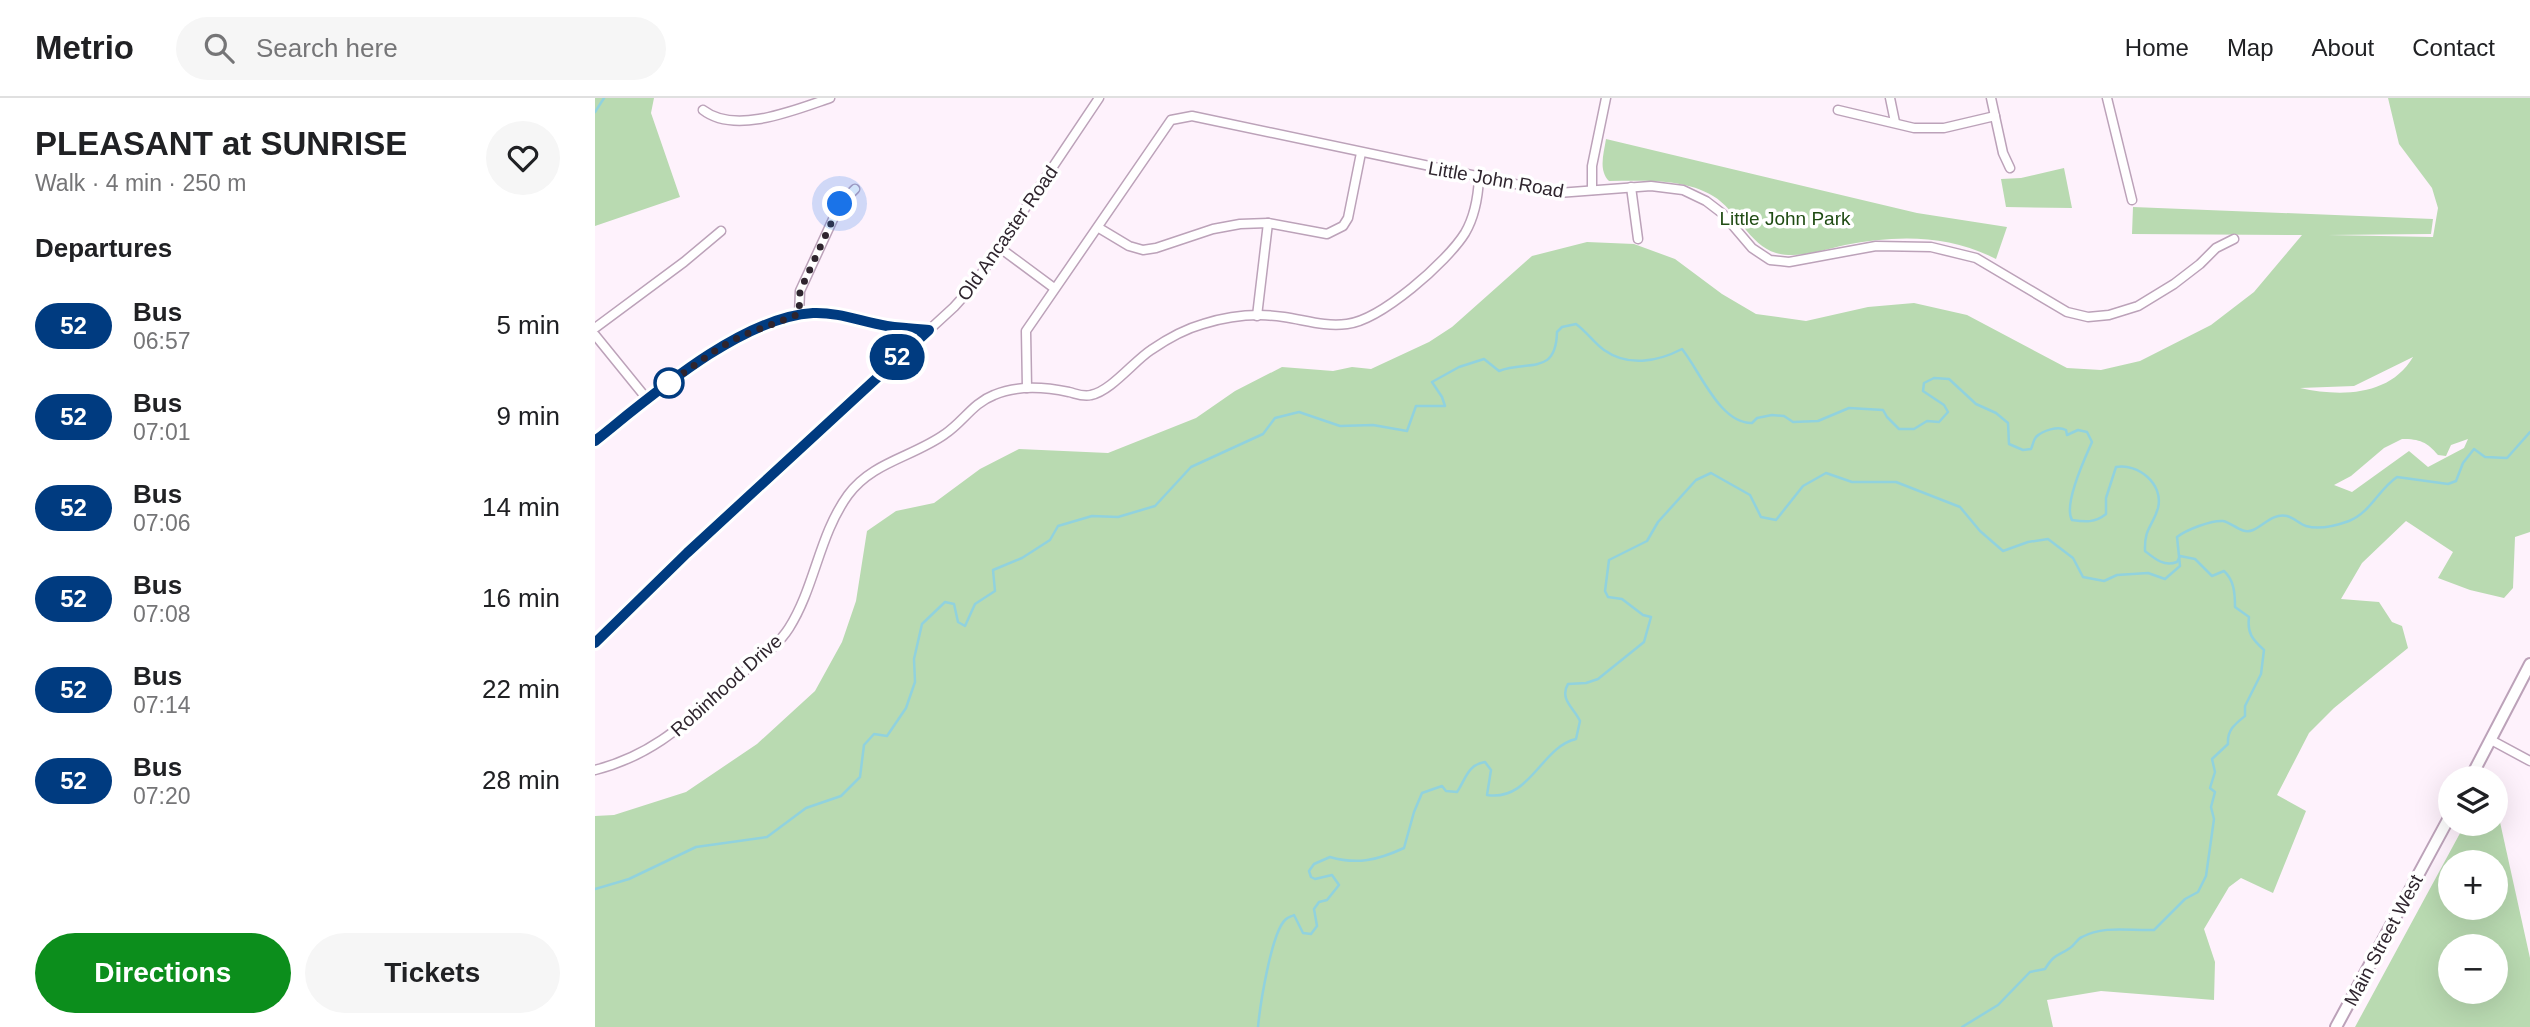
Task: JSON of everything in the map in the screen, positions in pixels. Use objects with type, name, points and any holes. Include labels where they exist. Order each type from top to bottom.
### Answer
[{"type":"main road","points":[[2477,766],[2530,664]]},
{"type":"main road","name":"Main Street West","points":[[2336,1027],[2439,836]]},
{"type":"street","points":[[703,110],[715,119],[748,120],[772,117],[830,98]]},
{"type":"street","name":"Old Ancaster Road","points":[[595,643],[668,570],[929,330],[973,286],[1099,98]]},
{"type":"street","points":[[1592,190],[1592,166],[1606,98]]},
{"type":"street","points":[[1890,98],[1895,122]]},
{"type":"street","points":[[1991,98],[2003,153],[2010,168]]},
{"type":"street","points":[[2107,98],[2133,200]]},
{"type":"street","points":[[1838,110],[1914,128],[1944,128],[1996,116]]},
{"type":"street","name":"Little John Road","points":[[1027,388],[1026,331],[1171,120],[1182,116],[1558,193],[1669,187],[1697,196],[1723,214],[1752,248],[1770,260],[1789,262],[1876,246],[1931,247],[1976,258],[2067,313],[2088,317],[2109,315],[2138,306],[2183,278],[2216,248],[2234,239]]},
{"type":"street","points":[[1099,228],[1129,246],[1143,250],[1213,229],[1240,224],[1268,223],[1327,234],[1343,226],[1348,218],[1361,153]]},
{"type":"street","name":"Robinhood Drive","points":[[595,770],[627,761],[659,744],[779,641],[800,608],[838,509],[866,475],[946,434],[976,404],[995,394],[1027,388],[1082,396],[1096,394],[1151,350],[1176,335],[1215,321],[1257,316],[1283,317],[1324,325],[1349,324],[1371,316],[1392,303],[1452,251],[1474,215],[1479,178]]},
{"type":"street","points":[[1631,187],[1638,239]]},
{"type":"street","points":[[799,314],[800,291],[840,204],[855,189]]},
{"type":"street","points":[[1257,316],[1268,223]]},
{"type":"street","points":[[595,328],[721,231]]},
{"type":"street","points":[[2209,239],[2216,248]]},
{"type":"street","points":[[1000,248],[1054,288]]},
{"type":"street","points":[[595,441],[647,399],[719,348],[741,336],[799,314],[830,313],[886,326],[929,330]]},
{"type":"street","points":[[886,326],[907,348]]},
{"type":"street","points":[[595,335],[647,399]]},
{"type":"street","points":[[2491,740],[2530,761]]},
{"type":"green space","points":[[595,98],[654,98],[651,113],[680,197],[595,226]]},
{"type":"green space","points":[[2388,98],[2530,98],[2530,532],[2515,537],[2513,588],[2504,598],[2470,590],[2438,578],[2453,552],[2406,521],[2362,563],[2341,599],[2379,602],[2392,622],[2402,626],[2408,648],[2334,708],[2309,733],[2277,795],[2306,811],[2273,893],[2241,878],[2229,887],[2204,929],[2215,962],[2214,1000],[2101,991],[2047,1000],[2053,1027],[595,1027],[595,816],[614,815],[686,792],[757,744],[815,691],[842,642],[856,601],[867,531],[896,511],[934,503],[980,469],[1019,449],[1108,453],[1196,418],[1235,391],[1282,367],[1333,371],[1352,367],[1371,369],[1429,342],[1452,327],[1532,256],[1587,242],[1634,244],[1675,259],[1722,294],[1756,314],[1806,321],[1868,307],[1914,303],[1967,315],[2067,368],[2101,370],[2140,361],[2211,325],[2254,292],[2302,235],[2132,234],[2133,207],[2433,219],[2431,234],[2328,235],[2433,237],[2438,208],[2432,188],[2399,144]],"holes":[[[2413,357],[2391,380],[2363,391],[2332,392],[2300,388],[2354,386]],[[2402,439],[2423,442],[2438,455],[2446,456],[2451,445],[2468,439],[2464,448],[2428,467],[2409,451],[2352,492],[2334,485],[2351,476],[2384,448]]]},
{"type":"green space","name":"Little John Park","points":[[1606,139],[1917,213],[2007,227],[1996,259],[1959,245],[1903,238],[1784,255],[1758,243],[1721,202],[1701,190],[1676,183],[1609,181],[1603,167]]},
{"type":"green space","points":[[2064,168],[2072,208],[2006,207],[2001,179],[2021,178]]},
{"type":"green space","points":[[2458,836],[2503,836],[2506,850],[2451,850]]},
{"type":"green space","points":[[2508,858],[2530,958],[2530,1027],[2355,1027],[2438,874],[2438,920],[2508,920]]},
{"type":"waterway","points":[[595,112],[604,98]]},
{"type":"waterway","points":[[595,889],[629,879],[696,847],[767,837],[806,808],[841,796],[860,777],[864,745],[874,734],[887,736],[906,708],[915,682],[914,659],[922,624],[945,602],[954,604],[958,622],[965,626],[975,604],[995,591],[993,570],[1022,558],[1050,540],[1058,526],[1092,516],[1118,517],[1155,506],[1191,467],[1263,434],[1275,418],[1299,412],[1340,426],[1373,425],[1407,431],[1416,406],[1445,406],[1432,382],[1459,367],[1484,359],[1499,371],[1539,364],[1552,355],[1557,332],[1562,327],[1576,324],[1604,350],[1623,359],[1653,360],[1682,349],[1721,406],[1741,421],[1752,423],[1757,418],[1772,415],[1784,416],[1793,422],[1818,421],[1849,408],[1883,410],[1899,429],[1914,429],[1927,421],[1939,422],[1948,412],[1944,405],[1923,391],[1924,383],[1934,378],[1949,379],[1976,404],[1996,413],[2008,423],[2009,444],[2023,450],[2031,449],[2036,437],[2051,429],[2066,430],[2067,435],[2078,430],[2087,432],[2092,442],[2070,504],[2072,520],[2090,521],[2106,514],[2106,498],[2116,467],[2133,468],[2153,483],[2159,499],[2146,537],[2145,551],[2168,564],[2177,562],[2180,556]]},
{"type":"waterway","points":[[1258,1027],[1267,971],[1280,928],[1286,919],[1294,915],[1303,933],[1311,934],[1317,926],[1314,909],[1319,902],[1327,900],[1339,885],[1332,875],[1315,879],[1311,877],[1309,871],[1314,864],[1330,857],[1349,861],[1367,860],[1404,848],[1422,793],[1442,786],[1446,791],[1457,792],[1471,769],[1485,762],[1491,770],[1487,795],[1502,795],[1525,782],[1553,752],[1576,739],[1580,721],[1566,699],[1568,684],[1598,679],[1644,642],[1651,617],[1643,615],[1622,599],[1608,597],[1605,591],[1609,560],[1647,541],[1658,522],[1696,480],[1711,473],[1750,495],[1761,517],[1776,520],[1803,486],[1826,473],[1852,482],[1896,482],[1960,507],[1980,531],[2003,551],[2028,542],[2048,539],[2073,558],[2083,577],[2104,581],[2117,575],[2148,573],[2165,579],[2180,566],[2177,537],[2192,529],[2223,521],[2249,531],[2282,516],[2311,527],[2339,524],[2357,517],[2397,477],[2448,484],[2456,481],[2463,463],[2474,449],[2485,457],[2507,458],[2530,432]]},
{"type":"waterway","points":[[1962,1027],[1998,1005],[2030,972],[2045,969],[2054,958],[2082,937],[2108,930],[2154,930],[2185,899],[2198,892],[2206,876],[2214,819],[2211,807],[2215,792],[2210,788],[2215,772],[2212,759],[2228,744],[2230,731],[2245,716],[2245,706],[2261,674],[2264,650],[2251,635],[2249,617],[2235,607],[2233,587],[2224,571],[2212,576],[2195,559],[2180,556]]},
{"type":"bus line","name":"52","points":[[595,441],[647,399],[719,348],[741,336],[799,314],[830,313],[886,326],[929,330],[641,596],[595,643]]},
{"type":"route","points":[[669,383],[666,385],[741,336],[799,314],[800,291],[840,204]]}]
